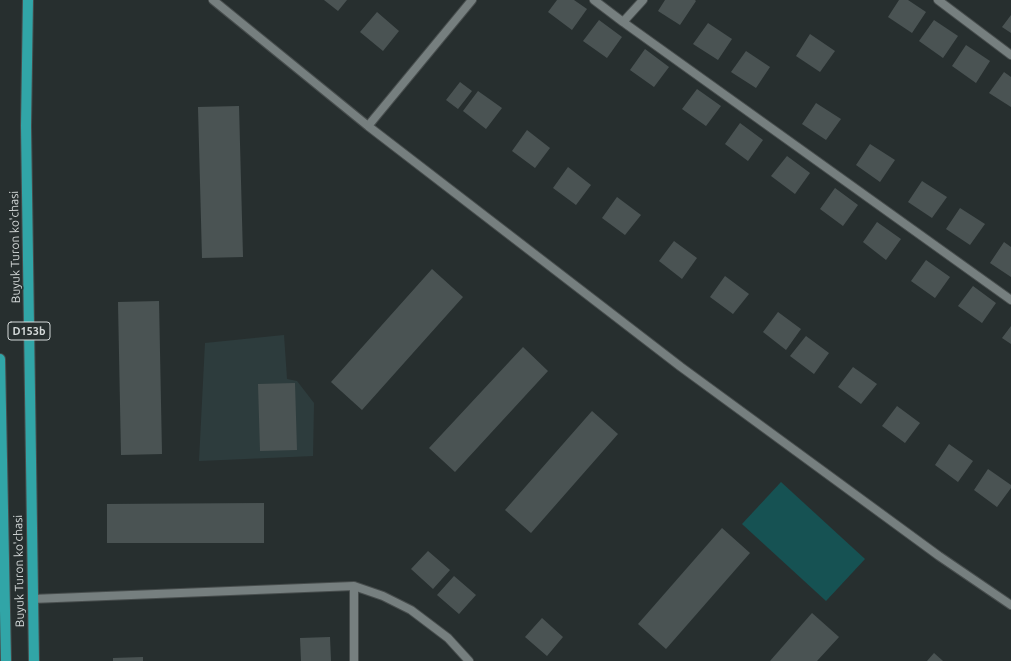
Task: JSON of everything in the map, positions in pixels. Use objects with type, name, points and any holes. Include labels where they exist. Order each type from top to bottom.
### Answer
[{"type":"main road","name":"Buyuk Turon ko'chasi","points":[[28,0],[26,126],[34,661]]},
{"type":"main road","name":"Buyuk Turon ko'chasi","points":[[0,359],[6,661]]},
{"type":"street","points":[[213,0],[368,126],[681,367],[939,556],[1011,604]]},
{"type":"street","points":[[368,126],[472,0]]},
{"type":"street","points":[[594,0],[1011,300]]},
{"type":"street","points":[[623,22],[642,0]]},
{"type":"street","points":[[938,0],[1011,55]]},
{"type":"street","points":[[32,599],[354,586],[383,596],[411,610],[448,638],[468,661]]},
{"type":"street","points":[[354,586],[354,661]]},
{"type":"shaded area","points":[[284,335],[287,379],[297,381],[314,403],[313,456],[199,461],[205,343]]},
{"type":"shaded area","points":[[781,482],[865,559],[826,601],[742,524]]},
{"type":"building","points":[[324,0],[347,0],[338,11]]},
{"type":"building","points":[[557,0],[574,0],[587,9],[572,30],[548,12]]},
{"type":"building","points":[[665,0],[696,1],[680,25],[658,11]]},
{"type":"building","points":[[899,0],[908,0],[926,12],[912,33],[888,17]]},
{"type":"building","points":[[377,12],[399,31],[383,51],[360,32]]},
{"type":"building","points":[[1011,15],[1011,33],[1002,27]]},
{"type":"building","points":[[599,20],[622,37],[607,58],[583,41]]},
{"type":"building","points":[[934,20],[958,36],[943,58],[919,41]]},
{"type":"building","points":[[708,23],[732,39],[718,60],[693,44]]},
{"type":"building","points":[[810,34],[835,51],[820,72],[796,56]]},
{"type":"building","points":[[966,45],[990,61],[976,83],[952,66]]},
{"type":"building","points":[[645,49],[669,67],[654,87],[630,70]]},
{"type":"building","points":[[746,51],[770,67],[756,88],[731,72]]},
{"type":"building","points":[[1004,72],[1011,77],[1011,107],[989,93]]},
{"type":"building","points":[[460,82],[472,91],[458,109],[446,100]]},
{"type":"building","points":[[697,89],[721,106],[706,126],[682,109]]},
{"type":"building","points":[[478,91],[502,108],[486,129],[463,111]]},
{"type":"building","points":[[816,103],[841,119],[826,140],[802,124]]},
{"type":"building","points":[[239,106],[243,257],[202,258],[198,107]]},
{"type":"building","points":[[740,123],[763,140],[748,161],[725,144]]},
{"type":"building","points":[[527,130],[550,148],[535,168],[512,151]]},
{"type":"building","points":[[870,144],[895,160],[880,182],[856,165]]},
{"type":"building","points":[[787,156],[810,173],[795,194],[771,176]]},
{"type":"building","points":[[568,167],[591,185],[576,205],[553,188]]},
{"type":"building","points":[[922,181],[947,197],[932,218],[908,202]]},
{"type":"building","points":[[835,188],[858,205],[843,226],[820,209]]},
{"type":"building","points":[[617,197],[641,215],[625,235],[602,218]]},
{"type":"building","points":[[960,208],[985,224],[970,245],[946,229]]},
{"type":"building","points":[[877,222],[901,239],[886,260],[863,242]]},
{"type":"building","points":[[674,241],[697,258],[682,279],[659,261]]},
{"type":"building","points":[[1004,242],[1011,247],[1011,277],[990,263]]},
{"type":"building","points":[[926,260],[950,277],[935,298],[911,281]]},
{"type":"building","points":[[432,269],[463,297],[362,410],[331,382]]},
{"type":"building","points":[[725,276],[749,294],[733,314],[710,297]]},
{"type":"building","points":[[973,286],[996,303],[982,323],[958,306]]},
{"type":"building","points":[[159,301],[162,454],[121,455],[118,302]]},
{"type":"building","points":[[778,312],[801,329],[786,350],[763,332]]},
{"type":"building","points":[[1011,326],[1011,344],[1002,338]]},
{"type":"building","points":[[806,336],[829,353],[814,374],[790,356]]},
{"type":"building","points":[[523,347],[548,371],[455,472],[429,448]]},
{"type":"building","points":[[853,367],[877,384],[861,404],[838,387]]},
{"type":"building","points":[[295,383],[297,450],[260,451],[258,384]]},
{"type":"building","points":[[897,406],[920,423],[905,443],[882,426]]},
{"type":"building","points":[[592,411],[618,434],[531,533],[505,510]]},
{"type":"building","points":[[949,444],[973,461],[958,482],[935,465]]},
{"type":"building","points":[[988,469],[1011,485],[1011,488],[997,507],[974,490]]},
{"type":"building","points":[[264,503],[264,543],[107,543],[107,504]]},
{"type":"building","points":[[722,528],[750,553],[666,649],[638,624]]},
{"type":"building","points":[[428,551],[450,570],[433,589],[411,569]]},
{"type":"building","points":[[454,576],[476,595],[459,614],[437,595]]},
{"type":"building","points":[[812,613],[839,637],[817,661],[770,661]]},
{"type":"building","points":[[542,618],[563,637],[547,656],[525,637]]},
{"type":"building","points":[[330,637],[331,661],[301,661],[300,638]]},
{"type":"building","points":[[934,653],[943,661],[927,661]]},
{"type":"building","points":[[143,657],[143,661],[113,661],[113,658]]}]
